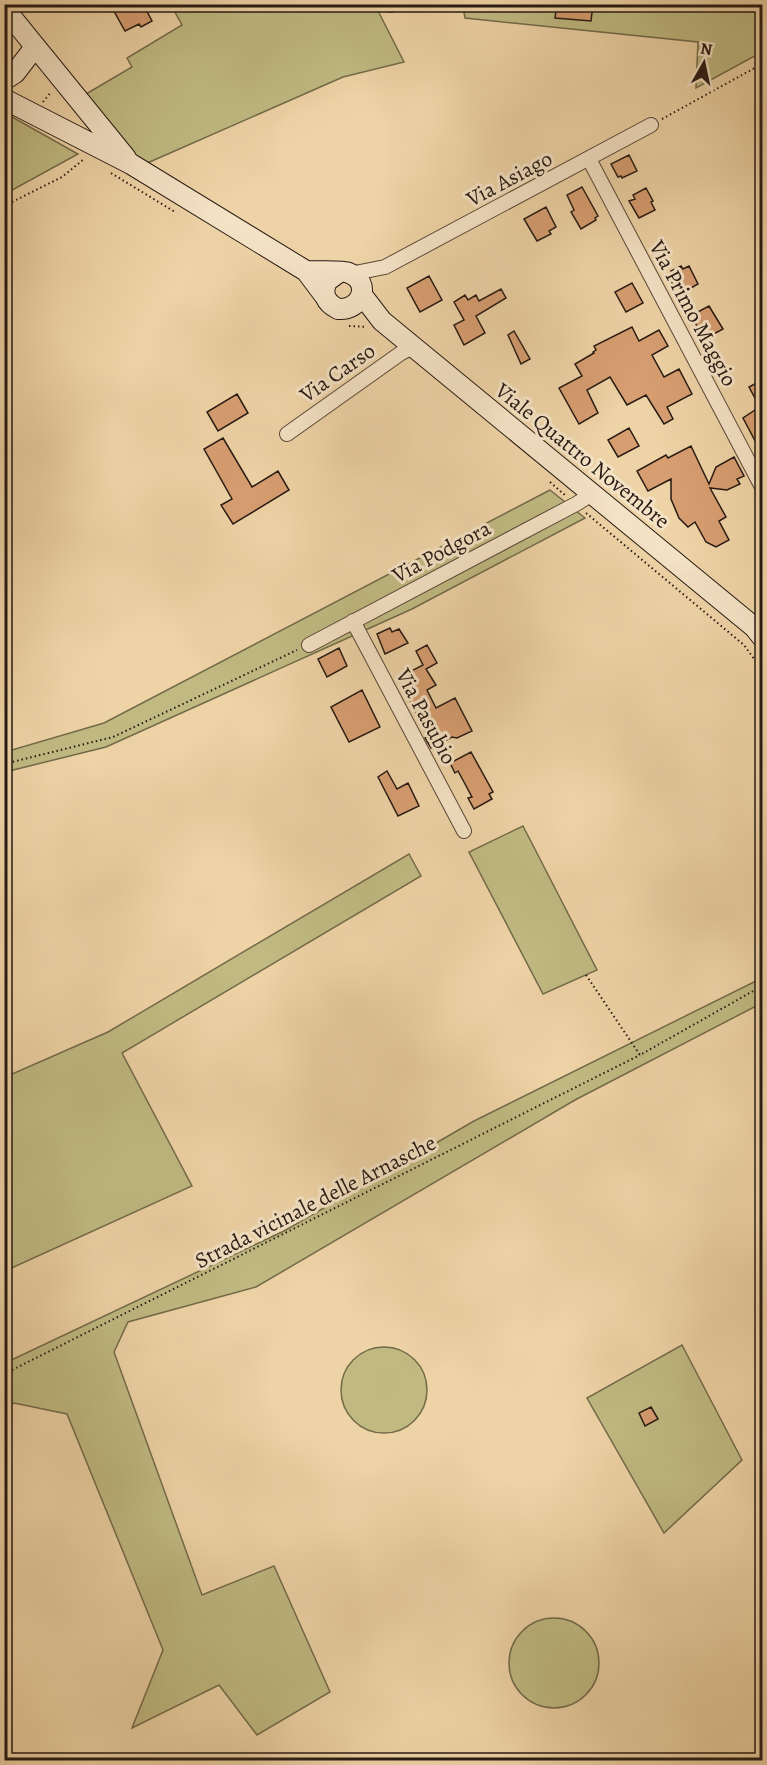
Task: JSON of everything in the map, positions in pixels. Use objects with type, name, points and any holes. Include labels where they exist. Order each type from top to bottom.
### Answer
[{"type":"street","points":[[4,8],[131,165]]},
{"type":"street","points":[[4,80],[15,72],[35,47]]},
{"type":"street","points":[[4,99],[131,165],[306,271],[353,288]]},
{"type":"street","name":"Via Asiago","points":[[353,288],[385,267],[651,125]]},
{"type":"street","name":"Via Primo Maggio","points":[[589,159],[762,487]]},
{"type":"street","points":[[306,271],[327,301],[338,309],[353,288]]},
{"type":"street","points":[[324,295],[327,281],[353,288]]},
{"type":"street","name":"Viale Quattro Novembre","points":[[353,288],[382,321],[413,347],[760,629]]},
{"type":"street","name":"Via Carso","points":[[287,434],[401,353],[413,347]]},
{"type":"street","name":"Via Podgora","points":[[309,645],[592,494]]},
{"type":"street","name":"Via Pasubio","points":[[353,621],[464,831]]},
{"type":"path","points":[[651,125],[762,64]]},
{"type":"path","points":[[4,206],[62,177],[97,147]]},
{"type":"path","points":[[4,764],[113,737],[309,645]]},
{"type":"path","points":[[586,975],[640,1055]]},
{"type":"path","name":"Strada vicinale delle Arnasche","points":[[4,1374],[640,1055],[762,986]]},
{"type":"shaded area","points":[[171,5],[375,5],[404,62],[343,77],[145,164],[135,155],[86,94],[132,67],[127,58],[182,25]]},
{"type":"shaded area","points":[[449,5],[762,5],[762,52],[696,88],[698,42],[465,18],[463,7]]},
{"type":"shaded area","points":[[5,113],[78,154],[5,194]]},
{"type":"shaded area","points":[[550,490],[585,518],[412,609],[106,747],[5,772],[5,752],[104,723]]},
{"type":"shaded area","points":[[523,826],[597,970],[543,994],[469,852]]},
{"type":"shaded area","points":[[409,854],[421,876],[122,1053],[192,1186],[5,1271],[5,1061],[10,1075],[108,1032]]},
{"type":"shaded area","points":[[762,978],[762,1003],[575,1100],[256,1287],[128,1322],[114,1352],[202,1595],[274,1566],[330,1692],[257,1735],[219,1685],[132,1728],[163,1650],[67,1414],[14,1403],[5,1408],[5,1363],[284,1231],[474,1121]]},
{"type":"shaded area","points":[[682,1345],[742,1460],[664,1533],[587,1398]]},
{"type":"shaded area","points":[[376,1347],[392,1347],[415,1359],[424,1373],[427,1390],[424,1407],[415,1421],[392,1433],[376,1433],[360,1426],[348,1414],[341,1398],[341,1382],[348,1366],[360,1354]]},
{"type":"shaded area","points":[[554,1618],[571,1622],[586,1631],[595,1646],[599,1663],[595,1680],[586,1695],[571,1704],[554,1708],[537,1704],[522,1695],[513,1680],[509,1663],[513,1646],[522,1631],[537,1622]]},
{"type":"building","points":[[110,4],[143,4],[152,21],[141,27],[139,24],[125,31]]},
{"type":"building","points":[[557,4],[593,4],[591,21],[555,18]]},
{"type":"building","points":[[629,155],[637,171],[622,178],[618,177],[611,164]]},
{"type":"building","points":[[582,187],[598,216],[596,220],[581,229],[571,212],[574,210],[567,195]]},
{"type":"building","points":[[646,188],[655,210],[639,218],[629,201],[635,199],[633,195]]},
{"type":"building","points":[[546,207],[556,227],[549,231],[551,234],[537,241],[524,219]]},
{"type":"building","points":[[681,266],[683,269],[689,266],[698,284],[679,295],[668,276],[673,274],[671,271]]},
{"type":"building","points":[[429,276],[442,300],[420,312],[407,288]]},
{"type":"building","points":[[632,283],[643,303],[626,312],[615,292]]},
{"type":"building","points":[[501,289],[506,298],[476,316],[485,333],[464,345],[454,325],[464,320],[454,302],[465,295],[468,300],[476,295],[479,301]]},
{"type":"building","points":[[709,306],[723,329],[703,340],[692,315]]},
{"type":"building","points":[[632,327],[639,341],[659,330],[668,346],[652,355],[664,377],[679,369],[692,394],[667,407],[673,419],[664,424],[646,395],[627,405],[610,377],[587,390],[598,413],[579,424],[559,388],[582,376],[575,364],[594,353],[596,350],[594,346]]},
{"type":"building","points":[[514,331],[530,359],[521,364],[508,335]]},
{"type":"building","points":[[762,380],[762,411],[749,387]]},
{"type":"building","points":[[237,394],[248,413],[218,431],[207,412]]},
{"type":"building","points":[[758,408],[762,416],[762,454],[743,418]]},
{"type":"building","points":[[629,428],[639,446],[618,457],[608,440]]},
{"type":"building","points":[[223,438],[252,487],[278,471],[289,490],[233,524],[221,505],[232,499],[204,449]]},
{"type":"building","points":[[691,446],[709,484],[716,467],[734,457],[744,476],[737,479],[740,484],[727,490],[710,488],[726,517],[719,521],[729,540],[716,547],[706,542],[695,522],[688,527],[679,518],[671,499],[671,479],[648,491],[637,471],[666,455],[668,458]]},
{"type":"building","points":[[390,628],[392,632],[399,629],[408,643],[385,654],[377,634]]},
{"type":"building","points":[[427,645],[437,663],[426,669],[436,685],[427,690],[436,708],[455,698],[472,731],[457,738],[452,737],[431,748],[425,738],[427,737],[423,726],[398,678],[423,665],[416,651]]},
{"type":"building","points":[[339,648],[347,666],[327,677],[318,659]]},
{"type":"building","points":[[362,690],[380,727],[349,742],[331,707]]},
{"type":"building","points":[[471,752],[493,792],[489,794],[492,799],[474,809],[468,798],[472,797],[458,771],[455,773],[450,763]]},
{"type":"building","points":[[387,771],[397,789],[408,783],[419,806],[398,816],[378,777]]},
{"type":"building","points":[[651,1407],[658,1419],[645,1426],[639,1413]]}]
